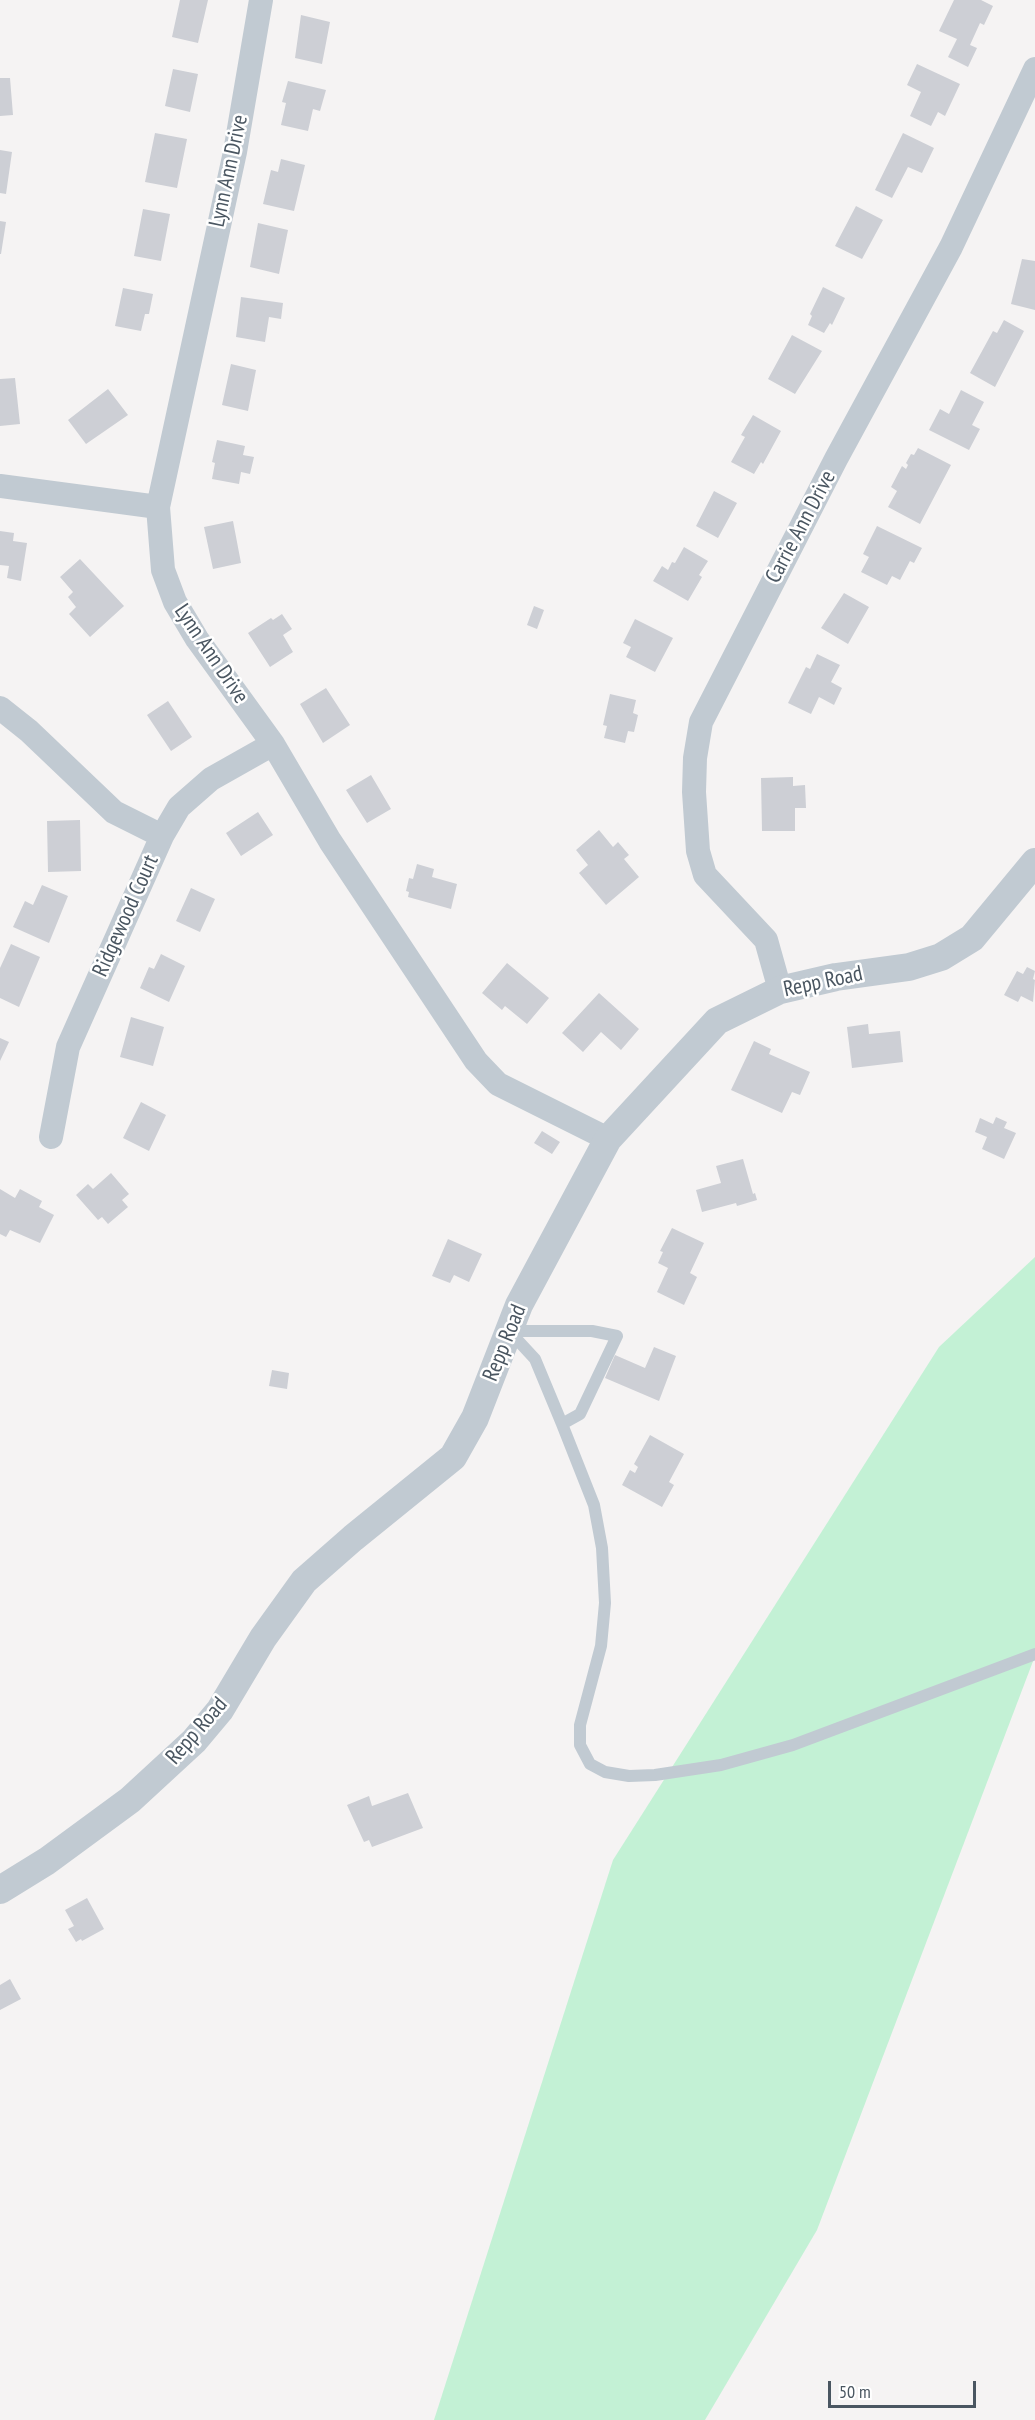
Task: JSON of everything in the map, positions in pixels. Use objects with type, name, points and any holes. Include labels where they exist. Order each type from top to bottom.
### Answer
[{"type":"street","name":"Lynn Ann Drive","points":[[261,0],[235,152],[158,507],[163,570],[175,602],[197,639],[273,744],[330,841],[476,1061],[498,1084],[608,1139]]},
{"type":"street","name":"Carrie Ann Drive","points":[[780,990],[766,940],[705,875],[702,867],[698,851],[694,792],[695,758],[701,722],[848,438],[951,247],[1035,69]]},
{"type":"street","points":[[0,486],[158,507]]},
{"type":"street","points":[[0,708],[29,731],[114,812],[162,836]]},
{"type":"street","name":"Ridgewood Court","points":[[51,1137],[68,1047],[162,836],[179,807],[211,779],[273,744]]},
{"type":"street","name":"Repp Road","points":[[0,1890],[47,1861],[130,1800],[194,1741],[220,1710],[263,1638],[304,1581],[453,1457],[475,1418],[519,1305],[608,1139],[717,1021],[780,990],[836,977],[909,967],[941,957],[972,938],[1035,862]]},
{"type":"lane","points":[[509,1331],[535,1359],[594,1505],[602,1548],[605,1603],[601,1646],[580,1725],[580,1746],[590,1764],[605,1772],[629,1776],[655,1775],[721,1765],[793,1745],[1035,1654]]},
{"type":"lane","points":[[509,1331],[592,1331],[617,1336],[580,1414],[562,1424]]},
{"type":"green space","points":[[1035,1257],[1035,1656],[817,2230],[705,2420],[434,2420],[613,1860],[939,1347]]},
{"type":"building","points":[[180,0],[208,0],[198,43],[172,37]]},
{"type":"building","points":[[954,0],[981,0],[993,6],[984,25],[980,23],[970,45],[977,48],[968,67],[948,57],[957,39],[939,31]]},
{"type":"building","points":[[301,15],[330,22],[322,64],[295,58]]},
{"type":"building","points":[[917,64],[960,84],[945,116],[938,112],[931,126],[910,116],[921,92],[907,85]]},
{"type":"building","points":[[173,69],[198,74],[190,112],[165,106]]},
{"type":"building","points":[[0,78],[10,78],[13,115],[0,116]]},
{"type":"building","points":[[288,81],[326,90],[320,111],[313,109],[308,131],[281,125],[286,103],[282,102]]},
{"type":"building","points":[[155,133],[187,139],[177,188],[145,182]]},
{"type":"building","points":[[903,133],[934,148],[922,173],[908,167],[892,198],[875,190]]},
{"type":"building","points":[[0,150],[12,152],[6,194],[0,193]]},
{"type":"building","points":[[281,159],[305,165],[294,211],[263,204],[271,170],[278,172]]},
{"type":"building","points":[[856,206],[883,220],[862,259],[835,246]]},
{"type":"building","points":[[143,209],[170,214],[161,261],[134,256]]},
{"type":"building","points":[[0,221],[6,222],[1,254],[0,254]]},
{"type":"building","points":[[258,223],[288,230],[279,274],[250,267]]},
{"type":"building","points":[[1022,259],[1035,261],[1035,310],[1011,304]]},
{"type":"building","points":[[823,287],[845,298],[832,325],[830,323],[824,333],[808,325],[812,316],[810,314]]},
{"type":"building","points":[[123,288],[153,294],[149,314],[145,314],[141,331],[115,326]]},
{"type":"building","points":[[241,297],[283,303],[281,319],[269,317],[265,342],[236,337]]},
{"type":"building","points":[[1004,320],[1024,331],[995,387],[970,373],[993,331],[997,333]]},
{"type":"building","points":[[792,335],[822,351],[795,394],[768,379]]},
{"type":"building","points":[[231,364],[256,370],[248,411],[222,405]]},
{"type":"building","points":[[15,378],[20,424],[0,426],[0,379]]},
{"type":"building","points":[[108,389],[128,415],[86,444],[68,420]]},
{"type":"building","points":[[961,390],[984,402],[972,425],[980,429],[969,450],[929,430],[940,409],[949,414]]},
{"type":"building","points":[[753,415],[781,431],[763,464],[761,462],[754,474],[731,462],[745,437],[741,435]]},
{"type":"building","points":[[217,440],[245,446],[243,455],[254,457],[250,474],[241,472],[239,484],[212,479],[215,463],[212,462]]},
{"type":"building","points":[[918,448],[951,465],[920,524],[888,507],[897,491],[891,487],[902,466],[906,469],[908,465],[906,463],[911,454],[914,455]]},
{"type":"building","points":[[714,491],[737,503],[718,538],[696,526]]},
{"type":"building","points":[[233,521],[241,563],[213,569],[204,527]]},
{"type":"building","points":[[877,526],[922,548],[914,563],[910,561],[900,580],[892,576],[887,585],[861,572],[869,557],[863,554]]},
{"type":"building","points":[[0,531],[14,533],[13,541],[27,543],[21,581],[7,578],[9,566],[0,565]]},
{"type":"building","points":[[684,547],[708,561],[688,601],[653,581],[662,566],[668,570],[672,562],[675,563]]},
{"type":"building","points":[[80,559],[124,606],[90,637],[69,614],[76,607],[68,597],[73,592],[60,577]]},
{"type":"building","points":[[844,593],[869,607],[848,644],[821,628]]},
{"type":"building","points":[[534,606],[544,610],[537,629],[527,625]]},
{"type":"building","points":[[282,614],[292,629],[283,635],[293,652],[270,667],[248,633],[271,618],[273,620]]},
{"type":"building","points":[[635,619],[673,638],[655,672],[626,657],[631,647],[623,643]]},
{"type":"building","points":[[817,654],[840,665],[831,682],[842,688],[834,705],[819,697],[811,714],[788,703],[806,667],[810,669]]},
{"type":"building","points":[[326,688],[350,725],[323,743],[300,704]]},
{"type":"building","points":[[610,694],[636,700],[633,713],[638,715],[634,732],[628,731],[625,743],[604,738],[607,726],[603,725]]},
{"type":"building","points":[[168,701],[192,737],[171,751],[147,715]]},
{"type":"building","points":[[371,775],[391,809],[367,823],[346,790]]},
{"type":"building","points":[[793,777],[793,786],[805,785],[806,808],[795,808],[795,831],[762,831],[761,778]]},
{"type":"building","points":[[258,812],[273,835],[241,856],[226,833]]},
{"type":"building","points":[[80,820],[81,871],[48,872],[47,821]]},
{"type":"building","points":[[599,830],[613,847],[618,842],[629,855],[624,859],[639,877],[606,905],[579,873],[588,865],[576,850]]},
{"type":"building","points":[[417,864],[434,869],[432,877],[457,884],[451,909],[408,897],[409,892],[406,891],[409,878],[413,879]]},
{"type":"building","points":[[42,885],[68,896],[49,943],[13,927],[25,901],[33,905]]},
{"type":"building","points":[[191,888],[215,899],[200,932],[176,921]]},
{"type":"building","points":[[11,944],[40,957],[19,1007],[0,998],[0,968]]},
{"type":"building","points":[[161,954],[185,966],[169,1002],[140,988],[149,967],[154,969]]},
{"type":"building","points":[[507,963],[549,998],[527,1024],[505,1006],[502,1010],[482,993]]},
{"type":"building","points":[[1027,967],[1035,971],[1033,1002],[1021,996],[1018,1002],[1004,995],[1017,971],[1023,974]]},
{"type":"building","points":[[599,993],[639,1029],[621,1050],[601,1032],[583,1052],[562,1033]]},
{"type":"building","points":[[131,1017],[164,1027],[153,1066],[120,1057]]},
{"type":"building","points":[[868,1024],[869,1034],[900,1031],[903,1062],[852,1068],[847,1027]]},
{"type":"building","points":[[0,1038],[9,1042],[0,1061]]},
{"type":"building","points":[[754,1041],[771,1049],[769,1054],[810,1072],[800,1095],[792,1092],[782,1113],[731,1090]]},
{"type":"building","points":[[141,1102],[166,1115],[149,1151],[123,1138]]},
{"type":"building","points":[[996,1117],[1007,1122],[1004,1128],[1016,1133],[1004,1159],[982,1149],[987,1137],[975,1132],[980,1118],[993,1124]]},
{"type":"building","points":[[542,1131],[560,1142],[552,1154],[534,1143]]},
{"type":"building","points":[[743,1159],[753,1194],[755,1193],[757,1200],[702,1212],[696,1190],[721,1183],[716,1166]]},
{"type":"building","points":[[111,1173],[129,1194],[122,1200],[128,1207],[108,1224],[102,1217],[98,1220],[76,1195],[88,1184],[93,1189]]},
{"type":"building","points":[[0,1189],[15,1198],[20,1189],[42,1201],[39,1207],[54,1215],[40,1243],[10,1230],[6,1237],[0,1234]]},
{"type":"building","points":[[672,1228],[704,1243],[690,1273],[697,1277],[684,1305],[657,1292],[668,1268],[658,1263],[663,1252],[660,1251]]},
{"type":"building","points":[[448,1239],[482,1254],[469,1282],[454,1275],[450,1283],[432,1276]]},
{"type":"building","points":[[654,1347],[676,1356],[659,1401],[605,1378],[615,1355],[645,1368]]},
{"type":"building","points":[[272,1370],[289,1373],[287,1389],[269,1386]]},
{"type":"building","points":[[650,1435],[684,1454],[669,1482],[674,1485],[662,1507],[622,1485],[630,1470],[635,1473],[638,1467],[634,1464]]},
{"type":"building","points":[[408,1793],[423,1828],[372,1847],[369,1840],[364,1842],[347,1805],[369,1796],[372,1806]]},
{"type":"building","points":[[87,1898],[104,1929],[76,1942],[68,1929],[74,1926],[65,1910]]},
{"type":"building","points":[[10,1979],[21,1999],[0,2010],[0,1985]]}]
